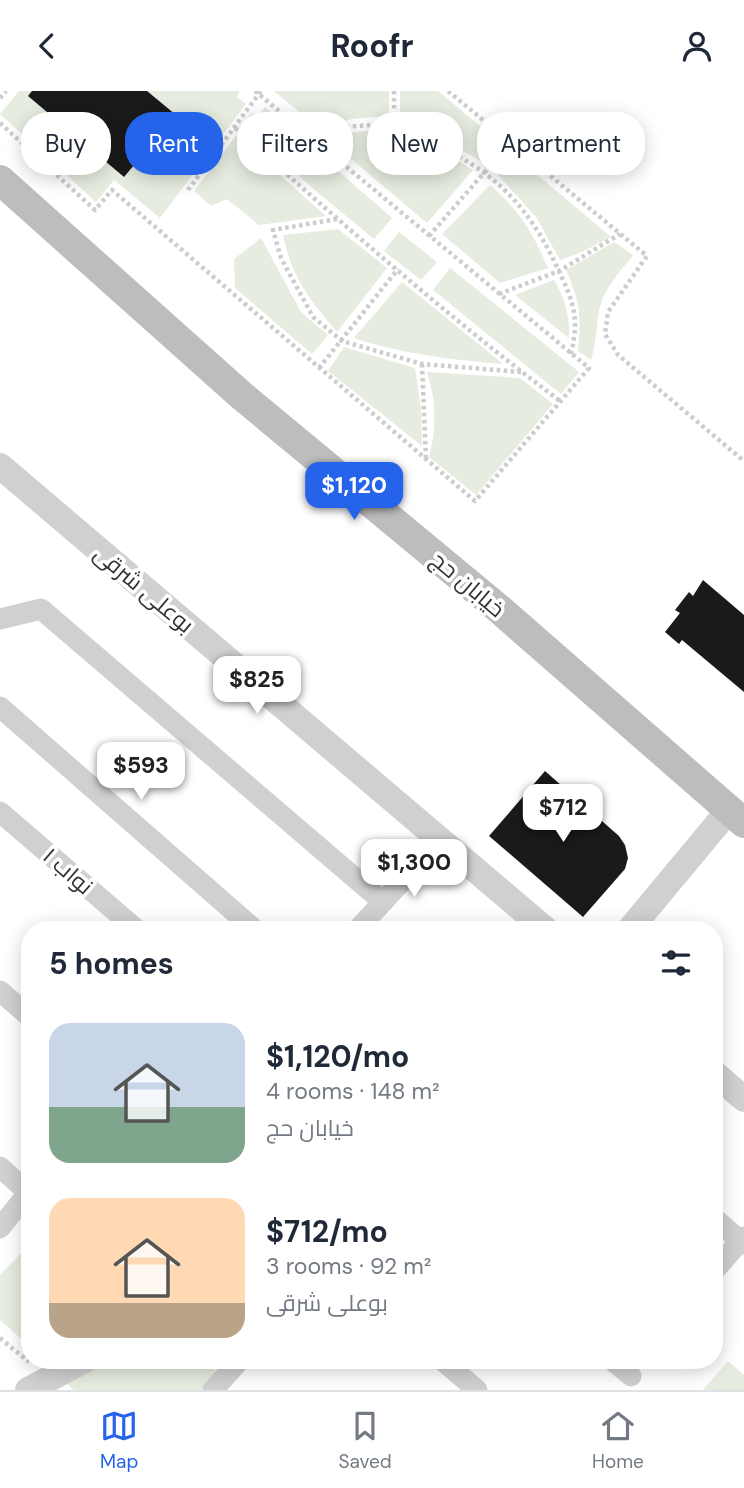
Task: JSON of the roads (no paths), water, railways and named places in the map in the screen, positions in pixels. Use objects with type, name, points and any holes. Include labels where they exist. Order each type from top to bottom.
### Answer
[{"type":"main road","name":"خیابان حج","points":[[0,180],[242,396],[508,617],[736,817]]},
{"type":"street","name":"بوعلی شرقی","points":[[0,466],[536,921]]},
{"type":"street","points":[[0,619],[41,609],[383,902]]},
{"type":"street","points":[[0,707],[245,921]]},
{"type":"street","name":"نواب ۱","points":[[0,812],[126,921]]},
{"type":"street","points":[[638,921],[736,817]]},
{"type":"street","points":[[365,921],[440,840]]},
{"type":"street","points":[[0,991],[21,1009]]},
{"type":"street","points":[[723,1081],[744,1099]]},
{"type":"street","points":[[0,1167],[21,1186]]},
{"type":"street","points":[[0,1228],[21,1203]]},
{"type":"street","points":[[723,1225],[743,1241],[723,1262]]},
{"type":"street","points":[[38,1385],[68,1369]]},
{"type":"street","points":[[213,1390],[226,1369]]},
{"type":"street","points":[[452,1369],[477,1390]]},
{"type":"street","points":[[623,1369],[631,1376]]}]
